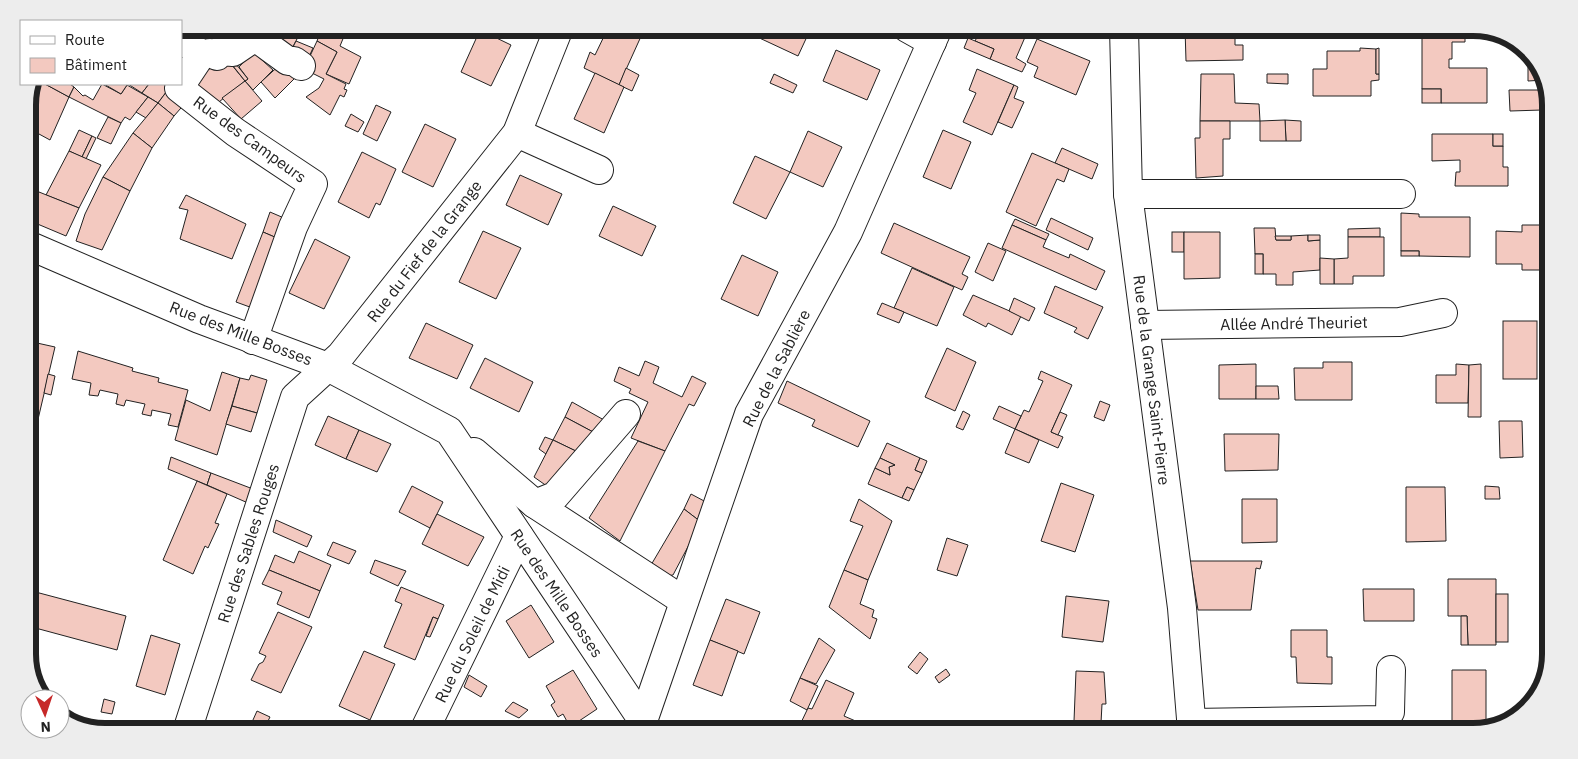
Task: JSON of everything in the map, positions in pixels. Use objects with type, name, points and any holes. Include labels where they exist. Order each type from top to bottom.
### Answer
[{"type":"street","name":"Rue des Campeurs","points":[[182,78],[191,46],[217,56],[220,51],[233,52],[253,36]]},
{"type":"street","name":"Rue des Campeurs","points":[[262,36],[288,61],[294,61],[301,66]]},
{"type":"street","name":"Rue du Fief de la Grange","points":[[328,367],[342,355],[517,133],[556,36]]},
{"type":"street","name":"Rue de la Sablière","points":[[646,723],[684,601],[749,414],[848,232],[935,36]]},
{"type":"street","name":"Rue de la Grange Saint-Pierre","points":[[1124,36],[1128,194],[1182,608],[1192,723]]},
{"type":"street","name":"Rue des Campeurs","points":[[180,85],[179,88],[235,132],[313,184],[293,227],[253,340]]},
{"type":"street","points":[[517,133],[599,170]]},
{"type":"street","points":[[1128,194],[1400,194]]},
{"type":"street","name":"Rue des Mille Bosses","points":[[36,248],[253,340],[328,367],[449,431],[536,504],[684,601]]},
{"type":"street","name":"Allée André Theuriet","points":[[1145,325],[1400,322],[1442,313]]},
{"type":"street","name":"Rue des Sables Rouges","points":[[190,723],[295,397],[328,367]]},
{"type":"street","points":[[536,504],[555,496],[626,414]]},
{"type":"street","name":"Rue des Mille Bosses","points":[[449,431],[643,723]]},
{"type":"street","name":"Rue du Soleil de Midi","points":[[428,723],[519,536]]},
{"type":"street","points":[[1301,723],[1383,720],[1390,712],[1391,670]]},
{"type":"building","points":[[201,36],[232,36],[226,43],[219,37],[214,46]]},
{"type":"building","points":[[292,36],[297,39],[289,54],[265,37]]},
{"type":"building","points":[[319,36],[344,36],[340,46],[361,57],[349,84],[326,74],[337,52],[317,41]]},
{"type":"building","points":[[477,36],[492,36],[511,45],[491,86],[461,72]]},
{"type":"building","points":[[604,36],[641,36],[619,85],[584,68],[590,52],[595,55]]},
{"type":"building","points":[[755,36],[807,36],[798,56]]},
{"type":"building","points":[[978,36],[1026,36],[1016,58],[1026,64],[1022,72],[990,59],[994,49],[975,41]]},
{"type":"building","points":[[1185,36],[1235,36],[1235,45],[1243,45],[1243,60],[1186,61]]},
{"type":"building","points":[[1422,36],[1465,36],[1465,42],[1452,42],[1452,59],[1449,59],[1449,68],[1487,68],[1487,103],[1441,103],[1441,89],[1422,89]]},
{"type":"building","points":[[968,38],[994,49],[990,59],[964,48]]},
{"type":"building","points":[[1037,39],[1090,61],[1076,95],[1034,77],[1038,67],[1027,62]]},
{"type":"building","points":[[296,41],[313,48],[307,61],[290,53]]},
{"type":"building","points":[[317,41],[337,52],[326,74],[346,84],[344,89],[347,90],[344,97],[340,95],[330,115],[306,97],[319,88],[324,79],[304,69]]},
{"type":"building","points":[[1360,48],[1376,49],[1376,74],[1379,74],[1379,80],[1371,81],[1371,96],[1313,96],[1313,69],[1327,69],[1327,51],[1360,51]]},
{"type":"building","points":[[1379,48],[1379,74],[1376,74],[1376,49]]},
{"type":"building","points":[[836,50],[880,70],[867,100],[823,81]]},
{"type":"building","points":[[253,52],[273,70],[253,90],[245,81],[248,79],[239,67]]},
{"type":"building","points":[[226,58],[245,81],[214,106],[191,81]]},
{"type":"building","points":[[284,61],[303,70],[275,98],[261,82]]},
{"type":"building","points":[[236,64],[248,79],[245,81],[233,66]]},
{"type":"building","points":[[1528,64],[1537,80],[1528,81]]},
{"type":"building","points":[[626,68],[639,75],[632,91],[619,85]]},
{"type":"building","points":[[977,69],[1014,85],[992,135],[963,122],[976,93],[969,90]]},
{"type":"building","points":[[595,73],[624,87],[604,133],[574,119]]},
{"type":"building","points":[[774,74],[797,85],[793,93],[770,83]]},
{"type":"building","points":[[1201,74],[1234,74],[1235,103],[1259,104],[1260,121],[1200,121]]},
{"type":"building","points":[[1267,74],[1288,74],[1288,84],[1267,83]]},
{"type":"building","points":[[245,81],[262,101],[241,119],[222,98]]},
{"type":"building","points":[[40,85],[47,85],[69,97],[50,140],[36,132],[36,100]]},
{"type":"building","points":[[47,85],[71,85],[74,87],[69,97]]},
{"type":"building","points":[[101,85],[121,94],[127,85],[148,97],[130,120],[125,117],[121,123],[69,97],[74,87],[83,96],[85,95],[93,100]]},
{"type":"building","points":[[106,85],[127,85],[121,94]]},
{"type":"building","points":[[130,85],[148,85],[142,93]]},
{"type":"building","points":[[148,85],[167,85],[170,87],[158,103],[142,93]]},
{"type":"building","points":[[1014,85],[1018,87],[1014,98],[1024,102],[1012,128],[998,122]]},
{"type":"building","points":[[170,87],[187,101],[174,116],[158,103]]},
{"type":"building","points":[[1422,89],[1441,89],[1441,103],[1422,103]]},
{"type":"building","points":[[1509,90],[1540,90],[1542,110],[1510,111]]},
{"type":"building","points":[[148,97],[158,103],[146,118],[136,112]]},
{"type":"building","points":[[158,103],[174,116],[152,148],[133,133]]},
{"type":"building","points":[[376,105],[391,112],[377,141],[363,134]]},
{"type":"building","points":[[351,114],[364,122],[358,132],[345,126]]},
{"type":"building","points":[[108,117],[121,123],[111,144],[97,138]]},
{"type":"building","points":[[1285,120],[1301,121],[1301,141],[1286,141]]},
{"type":"building","points":[[1285,120],[1286,141],[1260,141],[1260,121]]},
{"type":"building","points":[[1200,121],[1230,121],[1230,139],[1223,139],[1223,176],[1196,178],[1195,138],[1200,138]]},
{"type":"building","points":[[425,124],[456,139],[433,187],[402,172]]},
{"type":"building","points":[[79,130],[92,136],[82,157],[69,151]]},
{"type":"building","points":[[943,130],[971,142],[951,189],[923,177]]},
{"type":"building","points":[[808,131],[842,147],[823,187],[790,172]]},
{"type":"building","points":[[133,133],[152,148],[130,191],[103,177]]},
{"type":"building","points":[[1432,134],[1493,134],[1493,146],[1503,146],[1503,167],[1508,167],[1508,186],[1455,186],[1456,172],[1460,172],[1460,160],[1432,161]]},
{"type":"building","points":[[1493,134],[1503,134],[1503,146],[1493,146]]},
{"type":"building","points":[[92,136],[96,138],[86,159],[82,157]]},
{"type":"building","points":[[1062,148],[1098,164],[1092,179],[1055,163]]},
{"type":"building","points":[[69,151],[101,165],[79,208],[46,195]]},
{"type":"building","points":[[362,152],[396,169],[380,205],[376,203],[369,218],[338,202]]},
{"type":"building","points":[[1032,153],[1069,169],[1064,182],[1057,179],[1036,226],[1006,212]]},
{"type":"building","points":[[755,156],[790,172],[766,219],[733,203]]},
{"type":"building","points":[[520,175],[562,194],[548,225],[506,205]]},
{"type":"building","points":[[103,177],[130,191],[102,250],[76,241],[85,214]]},
{"type":"building","points":[[36,191],[79,208],[66,236],[36,223]]},
{"type":"building","points":[[186,195],[246,224],[232,259],[180,239],[188,210],[179,208]]},
{"type":"building","points":[[613,206],[656,226],[642,256],[599,236]]},
{"type":"building","points":[[270,212],[291,221],[284,241],[263,232]]},
{"type":"building","points":[[1401,213],[1419,214],[1419,217],[1470,217],[1470,257],[1419,256],[1419,251],[1401,251]]},
{"type":"building","points":[[1051,218],[1093,238],[1088,250],[1046,230]]},
{"type":"building","points":[[1015,219],[1049,234],[1046,240],[1012,225]]},
{"type":"building","points":[[894,223],[970,257],[962,274],[968,277],[962,290],[881,253]]},
{"type":"building","points":[[1012,225],[1046,240],[1043,247],[1069,258],[1070,254],[1105,271],[1096,290],[1002,248]]},
{"type":"building","points":[[1522,225],[1542,225],[1542,270],[1522,270],[1522,264],[1496,264],[1496,231],[1522,232]]},
{"type":"building","points":[[1254,228],[1275,228],[1276,240],[1291,240],[1291,236],[1308,235],[1308,241],[1320,240],[1320,270],[1293,272],[1293,285],[1276,285],[1276,274],[1263,274],[1263,254],[1255,254]]},
{"type":"building","points":[[1380,228],[1380,237],[1348,237],[1348,229]]},
{"type":"building","points":[[483,231],[521,248],[496,299],[459,282]]},
{"type":"building","points":[[263,232],[284,241],[258,310],[236,302]]},
{"type":"building","points":[[1172,232],[1184,232],[1184,252],[1172,252]]},
{"type":"building","points":[[1184,232],[1220,232],[1220,278],[1184,279]]},
{"type":"building","points":[[1308,235],[1320,235],[1320,240],[1308,241]]},
{"type":"building","points":[[1275,236],[1291,236],[1291,240],[1276,240]]},
{"type":"building","points":[[1348,237],[1384,237],[1384,276],[1353,276],[1353,284],[1334,284],[1334,259],[1348,258]]},
{"type":"building","points":[[315,239],[350,257],[324,309],[289,293]]},
{"type":"building","points":[[988,243],[1006,251],[993,281],[975,272]]},
{"type":"building","points":[[1401,251],[1419,251],[1419,256],[1401,256]]},
{"type":"building","points":[[1255,254],[1263,254],[1263,274],[1255,274]]},
{"type":"building","points":[[742,255],[778,272],[758,316],[721,299]]},
{"type":"building","points":[[1320,258],[1334,259],[1334,284],[1320,284]]},
{"type":"building","points":[[912,268],[954,287],[937,326],[894,308]]},
{"type":"building","points":[[1055,286],[1103,307],[1088,339],[1074,332],[1077,328],[1044,313]]},
{"type":"building","points":[[973,295],[1021,316],[1012,335],[988,323],[986,327],[963,315]]},
{"type":"building","points":[[1014,298],[1035,308],[1029,321],[1009,311]]},
{"type":"building","points":[[882,303],[904,312],[899,323],[877,314]]},
{"type":"building","points":[[1503,321],[1537,321],[1537,379],[1503,379]]},
{"type":"building","points":[[426,323],[473,345],[457,379],[409,358]]},
{"type":"building","points":[[36,343],[55,347],[36,428]]},
{"type":"building","points":[[947,348],[976,362],[955,411],[925,397]]},
{"type":"building","points":[[78,351],[133,368],[132,371],[159,378],[158,382],[188,390],[178,427],[168,425],[171,414],[152,410],[151,416],[142,414],[145,404],[126,400],[124,406],[116,404],[118,394],[100,390],[98,396],[89,395],[91,383],[72,379]]},
{"type":"building","points":[[485,358],[533,382],[519,412],[470,388]]},
{"type":"building","points":[[645,361],[659,367],[653,383],[682,397],[692,376],[706,383],[694,406],[689,404],[665,451],[631,438],[648,402],[629,393],[631,389],[614,381],[619,367],[639,376]]},
{"type":"building","points":[[1323,362],[1352,362],[1352,400],[1295,400],[1294,368],[1323,368]]},
{"type":"building","points":[[1256,364],[1256,399],[1219,399],[1219,365]]},
{"type":"building","points":[[1456,364],[1469,365],[1468,403],[1436,403],[1436,375],[1456,375]]},
{"type":"building","points":[[1481,364],[1481,417],[1468,417],[1469,365]]},
{"type":"building","points":[[1041,371],[1072,385],[1051,432],[1063,437],[1058,448],[1015,429],[1024,410],[1029,412],[1043,381],[1038,379]]},
{"type":"building","points":[[222,372],[240,378],[217,455],[175,440],[186,400],[210,411]]},
{"type":"building","points":[[48,374],[55,376],[51,395],[44,393]]},
{"type":"building","points":[[251,375],[267,380],[257,413],[232,406],[240,378],[249,380]]},
{"type":"building","points":[[787,381],[870,421],[858,447],[812,426],[815,420],[778,403]]},
{"type":"building","points":[[1256,386],[1278,386],[1279,399],[1256,399]]},
{"type":"building","points":[[1100,401],[1110,405],[1104,421],[1094,417]]},
{"type":"building","points":[[572,402],[604,420],[595,433],[565,417]]},
{"type":"building","points":[[232,406],[257,413],[251,432],[226,424]]},
{"type":"building","points":[[999,406],[1021,416],[1015,429],[993,419]]},
{"type":"building","points":[[963,411],[970,415],[963,430],[956,427]]},
{"type":"building","points":[[1060,412],[1067,415],[1058,435],[1051,432]]},
{"type":"building","points":[[328,416],[359,430],[346,459],[315,445]]},
{"type":"building","points":[[565,417],[595,433],[580,453],[553,440]]},
{"type":"building","points":[[1499,421],[1522,421],[1523,457],[1500,458]]},
{"type":"building","points":[[1015,429],[1039,440],[1029,463],[1005,453]]},
{"type":"building","points":[[359,430],[391,444],[377,472],[346,459]]},
{"type":"building","points":[[1224,434],[1279,434],[1278,470],[1225,471]]},
{"type":"building","points":[[545,437],[553,440],[546,454],[539,449]]},
{"type":"building","points":[[553,440],[580,453],[551,489],[534,477]]},
{"type":"building","points":[[638,441],[665,451],[620,541],[589,518]]},
{"type":"building","points":[[887,443],[920,458],[915,470],[922,473],[914,490],[907,487],[902,498],[868,484],[875,468],[890,475],[889,467],[895,465],[880,458]]},
{"type":"building","points":[[171,457],[211,473],[207,485],[168,469]]},
{"type":"building","points":[[880,458],[895,465],[889,467],[890,475],[875,468]]},
{"type":"building","points":[[920,458],[927,461],[922,473],[915,470]]},
{"type":"building","points":[[211,473],[253,489],[248,503],[207,485]]},
{"type":"building","points":[[197,481],[227,494],[215,523],[219,524],[208,548],[205,546],[193,574],[163,560]]},
{"type":"building","points":[[1061,483],[1094,495],[1075,552],[1041,541]]},
{"type":"building","points":[[412,486],[443,502],[430,528],[399,512]]},
{"type":"building","points":[[1485,486],[1499,487],[1500,499],[1485,499]]},
{"type":"building","points":[[907,487],[914,490],[909,501],[902,498]]},
{"type":"building","points":[[1406,487],[1445,487],[1446,541],[1406,542]]},
{"type":"building","points":[[691,494],[706,502],[701,522],[684,509]]},
{"type":"building","points":[[859,499],[892,521],[868,580],[844,570],[863,526],[850,521]]},
{"type":"building","points":[[1242,499],[1277,499],[1277,542],[1242,543]]},
{"type":"building","points":[[684,509],[701,522],[673,575],[666,576],[651,565]]},
{"type":"building","points":[[437,514],[484,537],[468,566],[422,544]]},
{"type":"building","points":[[276,520],[312,536],[307,547],[273,532]]},
{"type":"building","points":[[947,538],[968,545],[957,576],[937,570]]},
{"type":"building","points":[[333,542],[356,551],[349,564],[327,555]]},
{"type":"building","points":[[299,551],[331,565],[320,591],[269,570],[275,555],[294,563]]},
{"type":"building","points":[[375,560],[406,571],[398,586],[370,573]]},
{"type":"building","points":[[1190,561],[1262,561],[1260,569],[1256,568],[1251,610],[1198,610]]},
{"type":"building","points":[[269,570],[320,591],[309,618],[277,604],[282,592],[262,584]]},
{"type":"building","points":[[844,570],[868,580],[860,604],[874,610],[872,617],[877,619],[870,639],[829,607]]},
{"type":"building","points":[[1448,579],[1496,579],[1496,645],[1468,645],[1467,616],[1448,616]]},
{"type":"building","points":[[401,587],[444,605],[438,619],[433,617],[415,660],[384,647],[402,604],[395,601]]},
{"type":"building","points":[[1363,589],[1414,589],[1414,621],[1364,621]]},
{"type":"building","points":[[36,592],[126,616],[117,650],[36,628]]},
{"type":"building","points":[[1496,594],[1508,594],[1508,642],[1496,642]]},
{"type":"building","points":[[1066,596],[1109,601],[1103,642],[1062,637]]},
{"type":"building","points":[[726,599],[760,612],[744,654],[710,640]]},
{"type":"building","points":[[531,605],[554,642],[529,658],[506,621]]},
{"type":"building","points":[[278,612],[312,627],[281,693],[251,680],[259,664],[263,662],[266,656],[259,653]]},
{"type":"building","points":[[1461,616],[1467,616],[1468,645],[1461,645]]},
{"type":"building","points":[[433,617],[438,619],[430,637],[426,636]]},
{"type":"building","points":[[1291,630],[1327,630],[1327,657],[1332,657],[1332,684],[1297,683],[1296,657],[1291,657]]},
{"type":"building","points":[[151,635],[180,644],[165,695],[136,686]]},
{"type":"building","points":[[819,638],[835,650],[816,684],[800,678]]},
{"type":"building","points":[[710,640],[738,651],[722,696],[693,685]]},
{"type":"building","points":[[364,651],[395,664],[370,720],[339,706]]},
{"type":"building","points":[[920,652],[928,659],[917,674],[908,667]]},
{"type":"building","points":[[946,669],[950,675],[939,683],[935,677]]},
{"type":"building","points":[[573,670],[597,709],[576,723],[568,723],[563,714],[558,717],[551,705],[555,702],[546,686]]},
{"type":"building","points":[[1452,670],[1486,670],[1486,721],[1452,723]]},
{"type":"building","points":[[1076,671],[1104,672],[1106,704],[1102,704],[1101,723],[1074,721]]},
{"type":"building","points":[[469,675],[487,686],[481,697],[464,687]]},
{"type":"building","points":[[800,678],[818,686],[807,710],[790,701]]},
{"type":"building","points":[[826,680],[854,693],[844,716],[860,723],[801,723],[808,708],[812,709]]},
{"type":"building","points":[[104,699],[115,702],[112,714],[101,712]]},
{"type":"building","points":[[513,702],[528,710],[519,718],[505,711]]},
{"type":"building","points":[[257,711],[270,717],[267,723],[252,723]]}]
